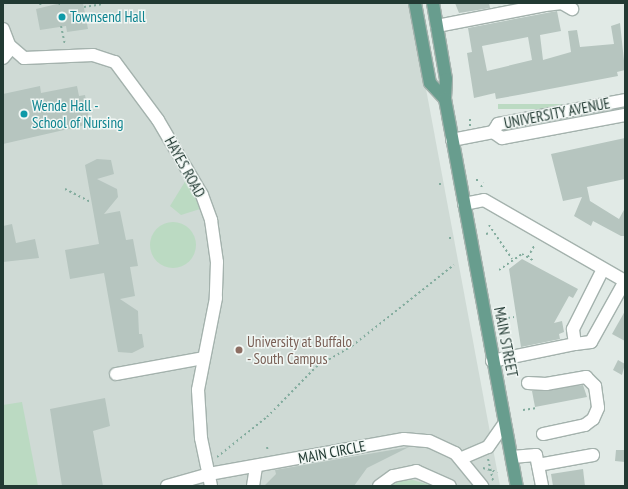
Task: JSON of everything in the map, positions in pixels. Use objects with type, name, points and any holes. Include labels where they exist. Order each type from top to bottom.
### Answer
[{"type":"main road","points":[[415,3],[430,83],[445,99]]},
{"type":"main road","name":"MAIN STREET","points":[[432,3],[446,79],[445,99],[452,140],[492,361],[517,486]]},
{"type":"street","points":[[437,26],[545,5],[562,3],[572,9]]},
{"type":"street","points":[[3,29],[11,48],[3,58]]},
{"type":"street","name":"HAYES ROAD","points":[[11,48],[30,60],[92,55],[115,62],[190,169],[211,220],[217,262],[216,298],[203,358],[198,404],[210,480]]},
{"type":"street","name":"UNIVERSITY AVENUE","points":[[493,132],[498,124],[625,100]]},
{"type":"street","name":"UNIVERSITY AVENUE","points":[[452,140],[493,132],[502,138],[625,115]]},
{"type":"street","points":[[464,204],[484,200],[625,281],[591,342],[492,361]]},
{"type":"street","points":[[575,344],[573,329],[603,269]]},
{"type":"street","points":[[116,374],[203,358]]},
{"type":"street","points":[[528,382],[546,384],[586,377],[595,386],[598,408],[593,419],[585,425],[543,434]]},
{"type":"street","points":[[462,458],[488,447],[505,423]]},
{"type":"street","name":"MAIN CIRCLE","points":[[167,486],[210,480],[256,467],[404,439],[436,444],[462,458],[488,484]]},
{"type":"street","points":[[512,457],[536,455],[542,486]]},
{"type":"street","points":[[538,465],[593,455]]},
{"type":"street","points":[[253,486],[256,467]]},
{"type":"street","points":[[379,486],[393,476],[416,471],[450,486]]},
{"type":"path","points":[[40,3],[41,8]]},
{"type":"path","points":[[84,8],[102,4]]},
{"type":"path","points":[[61,26],[65,46]]},
{"type":"path","points":[[470,118],[470,127]]},
{"type":"path","points":[[481,187],[484,183]]},
{"type":"path","points":[[439,184],[444,184]]},
{"type":"path","points":[[65,189],[91,202]]},
{"type":"path","points":[[488,225],[512,259]]},
{"type":"path","points":[[486,234],[490,233]]},
{"type":"path","points":[[449,238],[454,238]]},
{"type":"path","points":[[528,258],[534,246]]},
{"type":"path","points":[[499,270],[505,269],[512,259],[522,254],[534,261]]},
{"type":"path","points":[[218,456],[267,417],[316,367],[352,346],[454,265]]},
{"type":"path","points":[[508,318],[514,317]]},
{"type":"path","points":[[523,410],[537,408]]},
{"type":"path","points":[[488,484],[492,471],[488,459],[480,467],[492,471],[497,472]]},
{"type":"shaded area","name":"University at Buffalo - South Campus","points":[[3,3],[410,3],[500,486],[3,486]]},
{"type":"green space","points":[[498,104],[625,104],[625,109],[498,109]]},
{"type":"green space","points":[[186,180],[189,180],[200,209],[181,215],[170,206]]},
{"type":"green space","points":[[178,222],[190,228],[195,236],[195,254],[190,262],[182,267],[168,268],[156,262],[151,254],[150,240],[156,228],[164,223]]},
{"type":"green space","points":[[22,402],[38,486],[3,486],[3,405]]},
{"type":"green space","points":[[413,480],[433,486],[391,486],[400,481]]},
{"type":"building","name":"Townsend Hall","points":[[61,3],[83,3],[88,29],[67,32],[66,26],[40,30],[36,9]]},
{"type":"building","points":[[455,3],[489,3],[490,8],[459,13]]},
{"type":"building","points":[[557,11],[561,31],[540,35],[543,60],[571,52],[568,31],[577,30],[580,47],[614,44],[611,26],[620,23],[625,70],[617,72],[618,76],[518,95],[496,99],[495,93],[474,98],[467,53],[472,52],[468,28]],"holes":[[[528,37],[532,60],[487,71],[482,46]]]},
{"type":"building","points":[[40,86],[41,93],[77,86],[79,96],[85,95],[90,124],[3,144],[3,94]]},
{"type":"building","points":[[625,138],[625,179],[587,187],[590,201],[619,219],[625,208],[625,236],[621,236],[593,221],[591,226],[574,216],[582,197],[563,201],[551,154]]},
{"type":"building","points":[[97,159],[111,160],[114,174],[97,179],[117,189],[118,197],[104,214],[120,211],[126,240],[133,239],[138,266],[130,267],[135,296],[120,299],[138,311],[139,334],[142,334],[144,347],[132,353],[118,352],[104,273],[70,279],[65,250],[99,244],[85,165]]},
{"type":"building","points":[[12,224],[16,243],[35,239],[39,258],[3,262],[3,226]]},
{"type":"building","points":[[522,259],[578,289],[573,298],[569,296],[554,323],[562,321],[564,332],[559,334],[560,339],[521,347],[509,269]]},
{"type":"building","points":[[625,311],[625,341],[612,334]]},
{"type":"building","points":[[618,360],[625,364],[622,375],[613,370]]},
{"type":"building","points":[[583,385],[587,397],[535,407],[532,391]]},
{"type":"building","points":[[105,398],[110,426],[93,431],[103,486],[62,486],[50,409]]},
{"type":"building","points":[[409,447],[367,468],[354,486],[264,486],[276,474],[275,470]]},
{"type":"building","points":[[616,450],[625,450],[625,462],[615,461]]},
{"type":"building","points":[[583,469],[585,486],[553,486],[551,474]]},
{"type":"place","name":"Townsend Hall","points":[[62,17]]},
{"type":"place","name":"Wende Hall - School of Nursing","points":[[24,114]]},
{"type":"place","name":"University at Buffalo - South Campus","points":[[239,350]]}]
